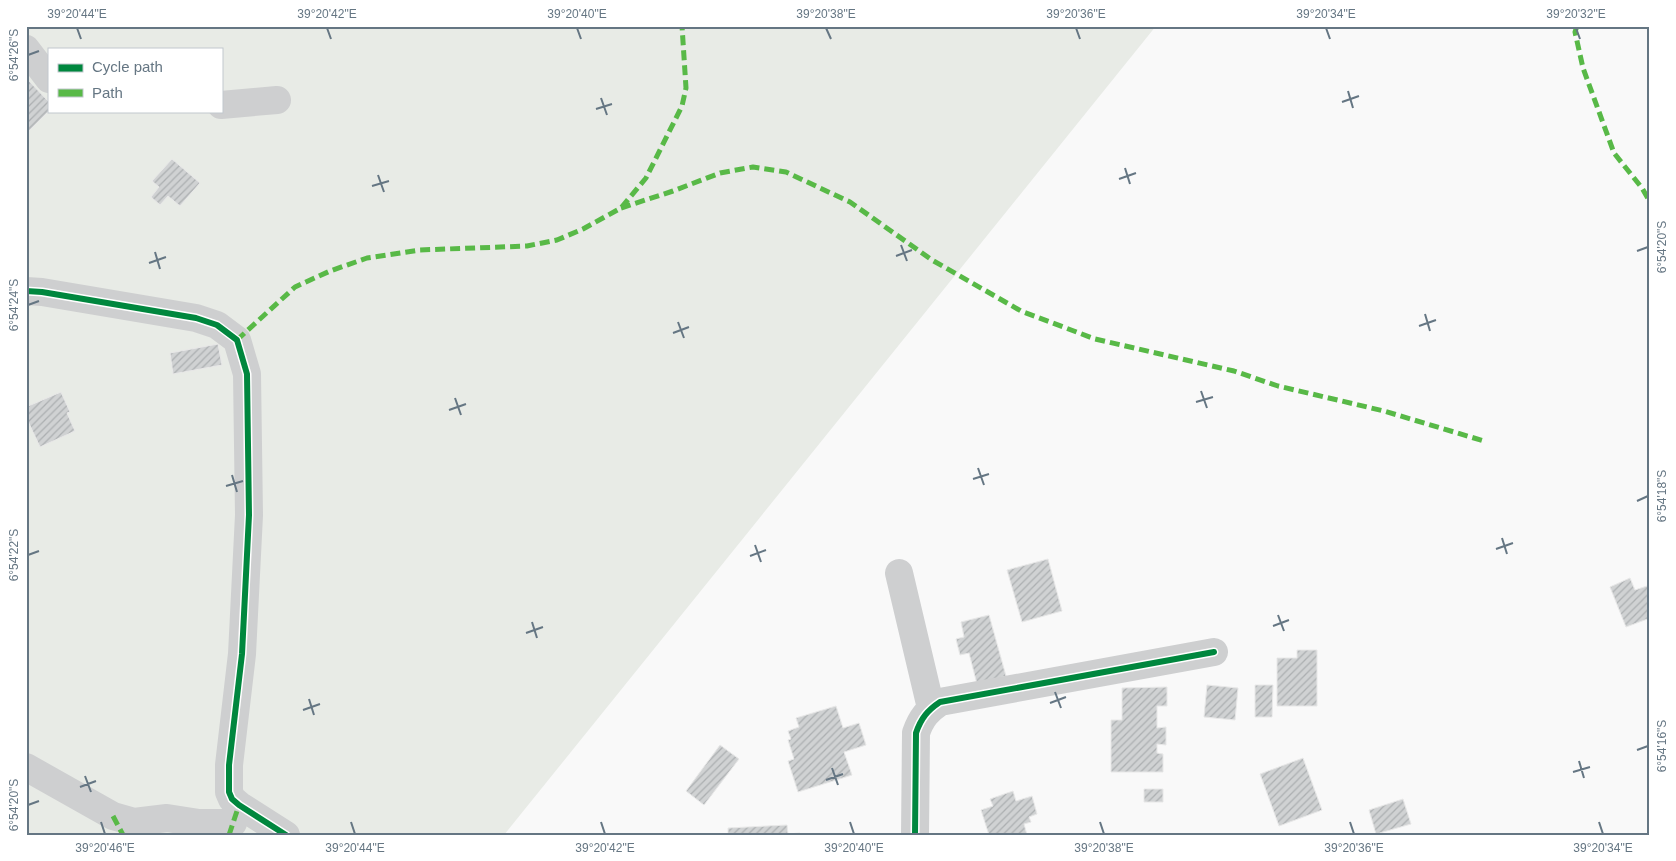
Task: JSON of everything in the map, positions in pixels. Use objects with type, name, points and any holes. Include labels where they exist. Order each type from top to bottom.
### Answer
[{"type":"street","points":[[26,49],[48,78]]},
{"type":"street","points":[[222,105],[278,100]]},
{"type":"street","points":[[26,291],[42,292],[196,318],[217,324],[237,340],[247,374],[249,516],[242,654],[229,765],[230,792],[232,799],[239,805],[286,835]]},
{"type":"street","points":[[899,573],[931,708]]},
{"type":"street","points":[[915,835],[916,732],[921,720],[931,708],[940,702],[959,697],[1214,652]]},
{"type":"street","points":[[26,767],[113,816],[134,822],[167,818],[199,823],[233,823]]},
{"type":"shaded area","points":[[26,26],[1156,26],[504,835],[26,835]]},
{"type":"building","points":[[28,80],[48,101],[48,112],[26,134],[26,82]]},
{"type":"building","points":[[172,159],[200,183],[180,206],[168,196],[160,205],[151,197],[159,187],[152,181]]},
{"type":"building","points":[[218,344],[222,365],[173,374],[170,353]]},
{"type":"building","points":[[61,392],[70,412],[67,413],[75,431],[40,447],[26,417],[26,407]]},
{"type":"building","points":[[1048,559],[1062,611],[1022,622],[1007,570]]},
{"type":"building","points":[[1630,578],[1635,590],[1650,585],[1650,618],[1626,627],[1610,587]]},
{"type":"building","points":[[989,615],[1006,676],[977,684],[969,653],[960,655],[956,639],[964,637],[961,622]]},
{"type":"building","points":[[1297,650],[1317,650],[1317,706],[1277,706],[1277,658],[1297,658]]},
{"type":"building","points":[[1207,685],[1238,688],[1235,720],[1204,717]]},
{"type":"building","points":[[1255,685],[1273,685],[1272,717],[1255,717]]},
{"type":"building","points":[[1167,687],[1167,706],[1157,706],[1157,728],[1166,727],[1166,745],[1157,744],[1157,753],[1163,754],[1163,772],[1111,772],[1111,720],[1122,720],[1122,688]]},
{"type":"building","points":[[836,706],[843,728],[859,723],[866,745],[844,752],[852,775],[798,792],[788,761],[794,759],[788,740],[791,739],[788,731],[799,727],[796,718]]},
{"type":"building","points":[[720,745],[739,759],[704,805],[686,791]]},
{"type":"building","points":[[1303,758],[1322,810],[1279,826],[1260,774]]},
{"type":"building","points":[[1144,789],[1163,789],[1163,802],[1144,802]]},
{"type":"building","points":[[1013,791],[1016,801],[1032,796],[1037,814],[1029,817],[1031,822],[1024,824],[1027,835],[989,835],[981,810],[993,806],[990,799]]},
{"type":"building","points":[[1403,799],[1411,824],[1376,834],[1369,810]]},
{"type":"building","points":[[787,825],[788,834],[800,833],[800,835],[728,835],[728,828]]},
{"type":"marked path","points":[[237,340],[295,287],[330,271],[367,258],[420,250],[527,246],[557,240],[583,229],[621,208],[646,178],[682,106],[686,88],[682,26]]},
{"type":"marked path","points":[[1577,26],[1575,32],[1583,68],[1614,153],[1642,188],[1650,202]]},
{"type":"marked path","points":[[621,208],[720,173],[753,167],[786,172],[850,202],[932,260],[1021,311],[1095,339],[1234,371],[1278,386],[1384,411],[1484,441]]},
{"type":"marked path","points":[[229,835],[239,805]]},
{"type":"marked path","points":[[113,816],[123,835]]},
{"type":"cycle path","points":[[26,291],[42,292],[196,318],[217,325],[237,340],[247,374],[249,515],[242,654],[229,765],[229,792],[232,799],[239,805],[286,835]]},
{"type":"cycle path","points":[[915,835],[916,733],[925,715],[940,702],[1214,652]]}]
